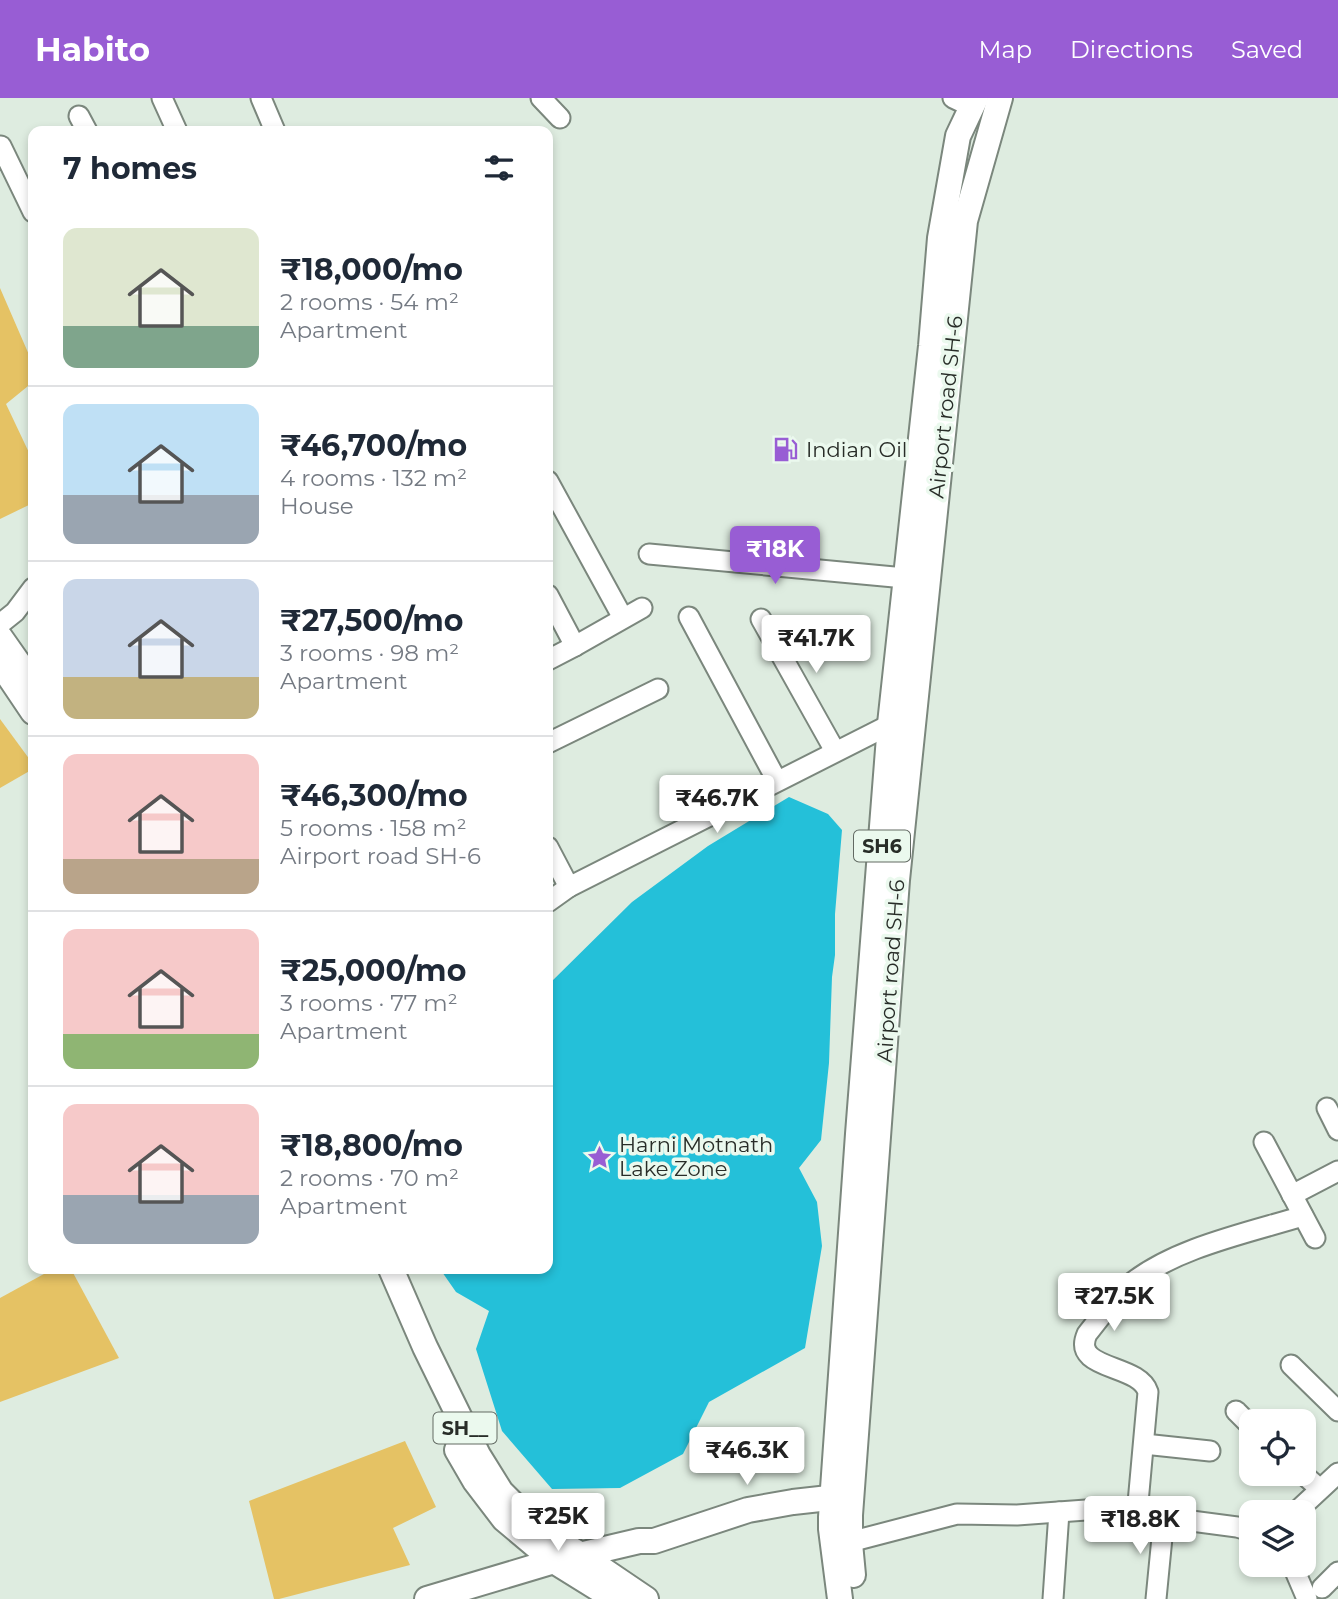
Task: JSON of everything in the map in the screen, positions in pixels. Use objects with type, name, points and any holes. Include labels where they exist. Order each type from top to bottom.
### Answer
[{"type":"main road","name":"Airport road SH-6","points":[[868,1135],[965,221],[1000,98]]},
{"type":"main road","name":"SH6","points":[[855,1599],[842,1545],[831,1529],[843,1496],[868,1135],[876,929],[890,724],[931,346],[940,238],[967,101]]},
{"type":"main road","points":[[0,637],[28,678]]},
{"type":"main road","points":[[0,663],[28,705]]},
{"type":"main road","points":[[374,1274],[475,1482],[504,1519],[576,1564]]},
{"type":"main road","name":"SH__","points":[[393,1274],[425,1347],[478,1454],[501,1492],[615,1599]]},
{"type":"main road","points":[[481,1599],[639,1541],[654,1541],[748,1510],[843,1496]]},
{"type":"main road","name":"SH6","points":[[840,1599],[842,1545]]},
{"type":"main road","points":[[427,1599],[576,1564]]},
{"type":"main road","name":"SH__","points":[[576,1564],[646,1599]]},
{"type":"street","points":[[162,98],[175,126]]},
{"type":"street","points":[[261,98],[273,126]]},
{"type":"street","points":[[541,98],[560,118]]},
{"type":"street","points":[[1,146],[28,202]]},
{"type":"street","points":[[553,490],[623,618]]},
{"type":"street","points":[[649,554],[905,578]]},
{"type":"street","points":[[0,624],[15,612],[28,595]]},
{"type":"street","points":[[553,604],[575,646]]},
{"type":"street","points":[[553,657],[642,608]]},
{"type":"street","points":[[689,617],[777,781]]},
{"type":"street","points":[[761,619],[835,751]]},
{"type":"street","points":[[553,741],[658,689]]},
{"type":"street","points":[[553,898],[569,887],[915,712]]},
{"type":"street","points":[[553,857],[569,887]]},
{"type":"street","points":[[1326,1108],[1338,1130]]},
{"type":"street","points":[[1264,1142],[1315,1238]]},
{"type":"street","points":[[1292,1195],[1338,1171]]},
{"type":"street","points":[[1137,1514],[1148,1399],[1145,1384],[1089,1357],[1083,1342],[1087,1334],[1128,1286],[1160,1264],[1204,1246],[1303,1216]]},
{"type":"street","points":[[1291,1365],[1338,1412]]},
{"type":"street","points":[[1236,1411],[1239,1414]]},
{"type":"street","points":[[1143,1444],[1210,1451]]},
{"type":"street","points":[[1309,1500],[1338,1473]]},
{"type":"street","points":[[1316,1485],[1321,1489]]},
{"type":"street","points":[[842,1545],[957,1514],[1017,1515],[1100,1509],[1239,1528]]},
{"type":"street","points":[[1053,1599],[1059,1512]]},
{"type":"street","points":[[1156,1599],[1164,1517]]},
{"type":"street","points":[[1302,1577],[1314,1594],[1338,1572]]},
{"type":"shaded area","points":[[0,288],[28,352],[28,386],[6,404],[28,450],[28,505],[0,519]]},
{"type":"shaded area","points":[[0,719],[28,757],[28,772],[0,788]]},
{"type":"shaded area","points":[[44,1274],[74,1274],[119,1358],[0,1402],[0,1298]]},
{"type":"shaded area","points":[[405,1441],[436,1507],[393,1528],[410,1565],[274,1599],[249,1501]]},
{"type":"water","points":[[789,797],[828,814],[842,830],[835,914],[829,1063],[821,1140],[799,1168],[817,1202],[822,1246],[805,1348],[709,1402],[683,1454],[620,1488],[552,1489],[502,1431],[476,1349],[489,1311],[456,1292],[443,1274],[553,1274],[553,980],[632,902],[708,846]]},
{"type":"place","name":"Indian Oil","points":[[786,450]]},
{"type":"place","name":"Harni Motnath Lake Zone","points":[[599,1157]]}]
